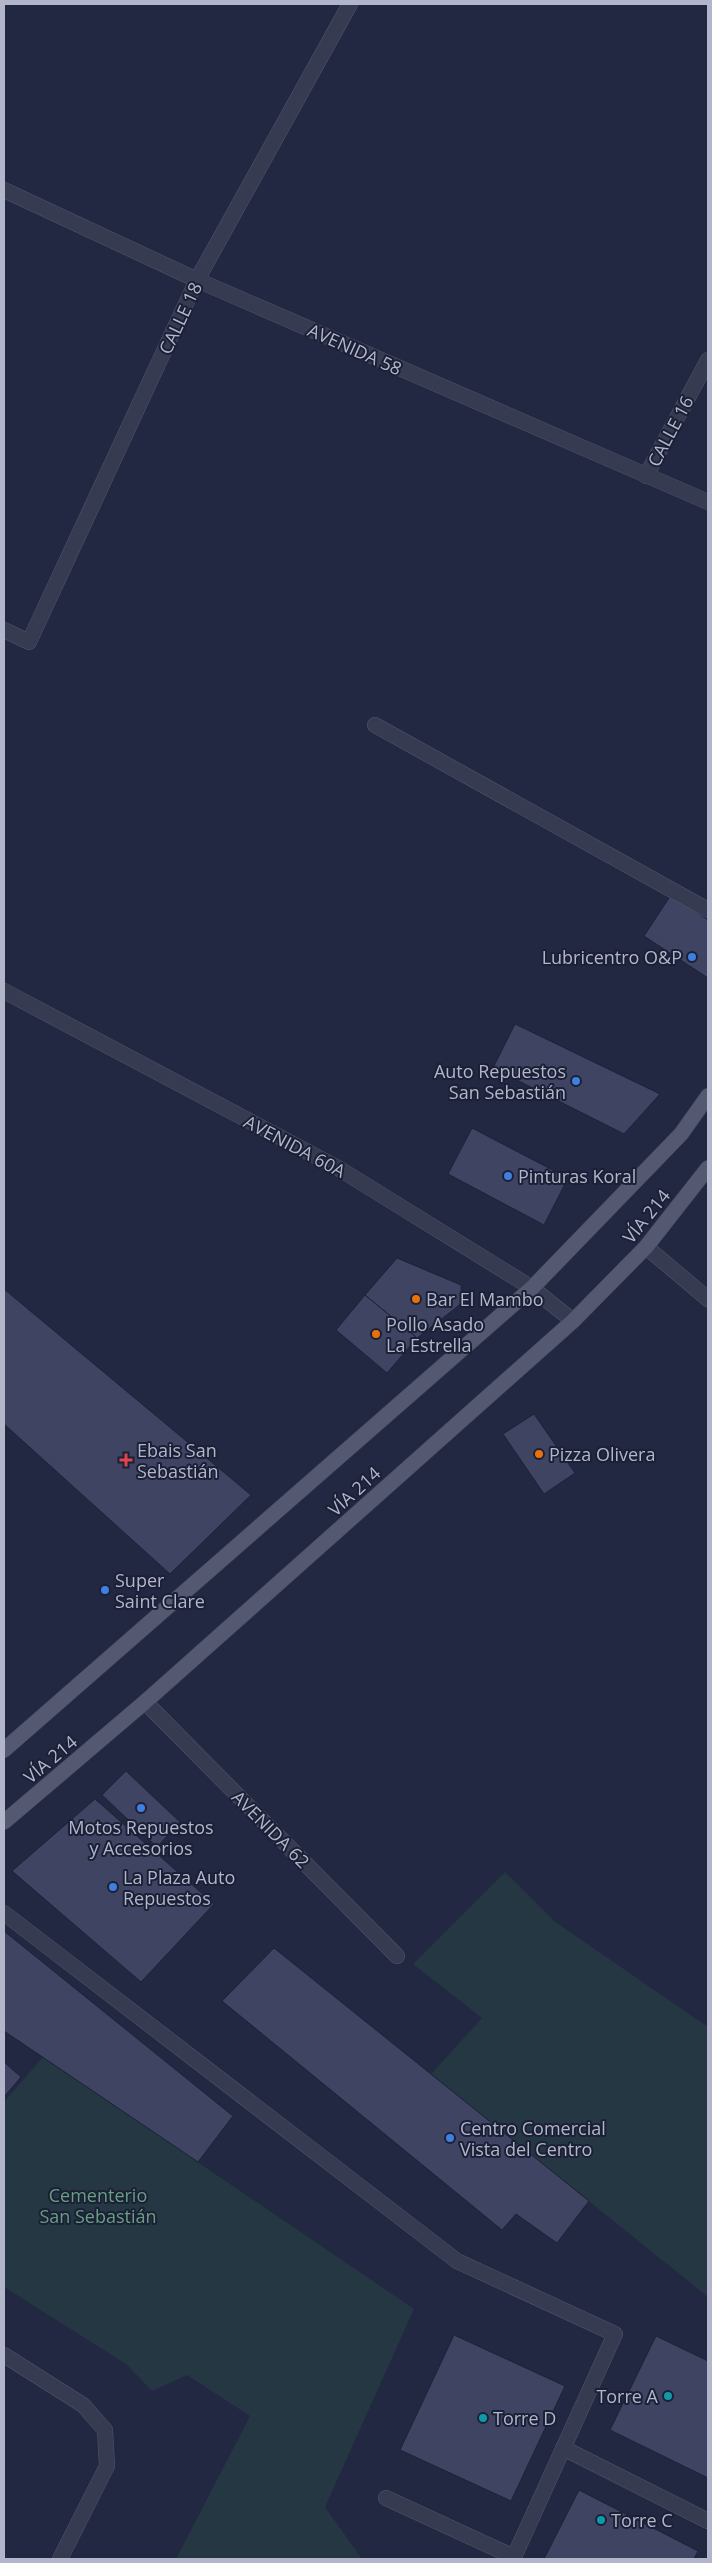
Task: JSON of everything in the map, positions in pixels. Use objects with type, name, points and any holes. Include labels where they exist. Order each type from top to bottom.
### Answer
[{"type":"main road","name":"VÍA 214","points":[[4,1750],[532,1288],[681,1134],[708,1096]]},
{"type":"main road","name":"VÍA 214","points":[[4,1822],[145,1702],[573,1321],[646,1247],[708,1168]]},
{"type":"street","name":"CALLE 18","points":[[4,630],[29,642],[197,280],[350,4]]},
{"type":"street","name":"AVENIDA 58","points":[[4,190],[197,280],[708,502]]},
{"type":"street","name":"CALLE 16","points":[[646,476],[708,360]]},
{"type":"street","points":[[375,725],[708,910]]},
{"type":"street","name":"AVENIDA 60A","points":[[4,991],[338,1168],[532,1288],[573,1321]]},
{"type":"street","points":[[646,1247],[708,1298]]},
{"type":"street","name":"AVENIDA 62","points":[[145,1702],[397,1956]]},
{"type":"street","points":[[4,1913],[457,2261],[615,2334],[514,2557],[386,2498]]},
{"type":"street","points":[[4,2354],[83,2405],[105,2430],[107,2466],[60,2559]]},
{"type":"street","points":[[564,2448],[708,2522]]},
{"type":"green space","points":[[505,1872],[554,1921],[708,2027],[708,2297],[431,2074],[482,2018],[413,1964]]},
{"type":"green space","name":"Cementerio San Sebastián","points":[[43,2057],[414,2309],[325,2507],[362,2559],[176,2559],[250,2416],[187,2375],[152,2391],[126,2364],[4,2287],[4,2102]]},
{"type":"building","name":"Lubricentro O&P","points":[[671,895],[708,920],[708,978],[644,936]]},
{"type":"building","name":"Auto Repuestos San Sebastián","points":[[515,1024],[660,1094],[624,1134],[493,1068]]},
{"type":"building","name":"Pinturas Koral","points":[[472,1128],[568,1178],[544,1225],[448,1174]]},
{"type":"building","name":"Bar El Mambo","points":[[397,1258],[461,1285],[462,1303],[417,1338],[365,1295]]},
{"type":"building","name":"Ebais San Sebastián","points":[[4,1289],[251,1495],[170,1574],[4,1424]]},
{"type":"building","name":"Pollo Asado La Estrella","points":[[365,1295],[417,1338],[387,1373],[336,1330]]},
{"type":"building","name":"Pizza Olivera","points":[[534,1414],[575,1473],[544,1494],[503,1434]]},
{"type":"building","name":"Motos Repuestos y Accesorios","points":[[126,1771],[180,1822],[157,1847],[102,1795]]},
{"type":"building","name":"La Plaza Auto Repuestos","points":[[95,1799],[214,1904],[141,1982],[12,1871]]},
{"type":"building","points":[[4,1931],[233,2116],[198,2162],[4,2031]]},
{"type":"building","name":"Centro Comercial Vista del Centro","points":[[274,1948],[589,2201],[557,2243],[516,2214],[502,2230],[222,2001]]},
{"type":"building","points":[[4,2062],[21,2077],[4,2097]]},
{"type":"building","name":"Torre D","points":[[454,2335],[565,2386],[511,2501],[400,2450]]},
{"type":"building","name":"Torre A","points":[[656,2336],[708,2361],[708,2478],[610,2430]]},
{"type":"building","name":"Torre C","points":[[579,2490],[698,2551],[694,2559],[544,2559]]},
{"type":"place","name":"Lubricentro O&P","points":[[692,957]]},
{"type":"place","name":"Auto Repuestos San Sebastián","points":[[576,1081]]},
{"type":"place","name":"Pinturas Koral","points":[[508,1176]]},
{"type":"place","name":"Bar El Mambo","points":[[416,1299]]},
{"type":"place","name":"Pollo Asado La Estrella","points":[[376,1334]]},
{"type":"place","name":"Pizza Olivera","points":[[539,1454]]},
{"type":"place","name":"Ebais San Sebastián","points":[[126,1460]]},
{"type":"place","name":"Super Saint Clare","points":[[105,1590]]},
{"type":"place","name":"Motos Repuestos y Accesorios","points":[[141,1808]]},
{"type":"place","name":"La Plaza Auto Repuestos","points":[[113,1887]]},
{"type":"place","name":"Centro Comercial Vista del Centro","points":[[450,2138]]},
{"type":"place","name":"Torre A","points":[[668,2396]]},
{"type":"place","name":"Torre D","points":[[483,2418]]},
{"type":"place","name":"Torre C","points":[[601,2520]]}]
